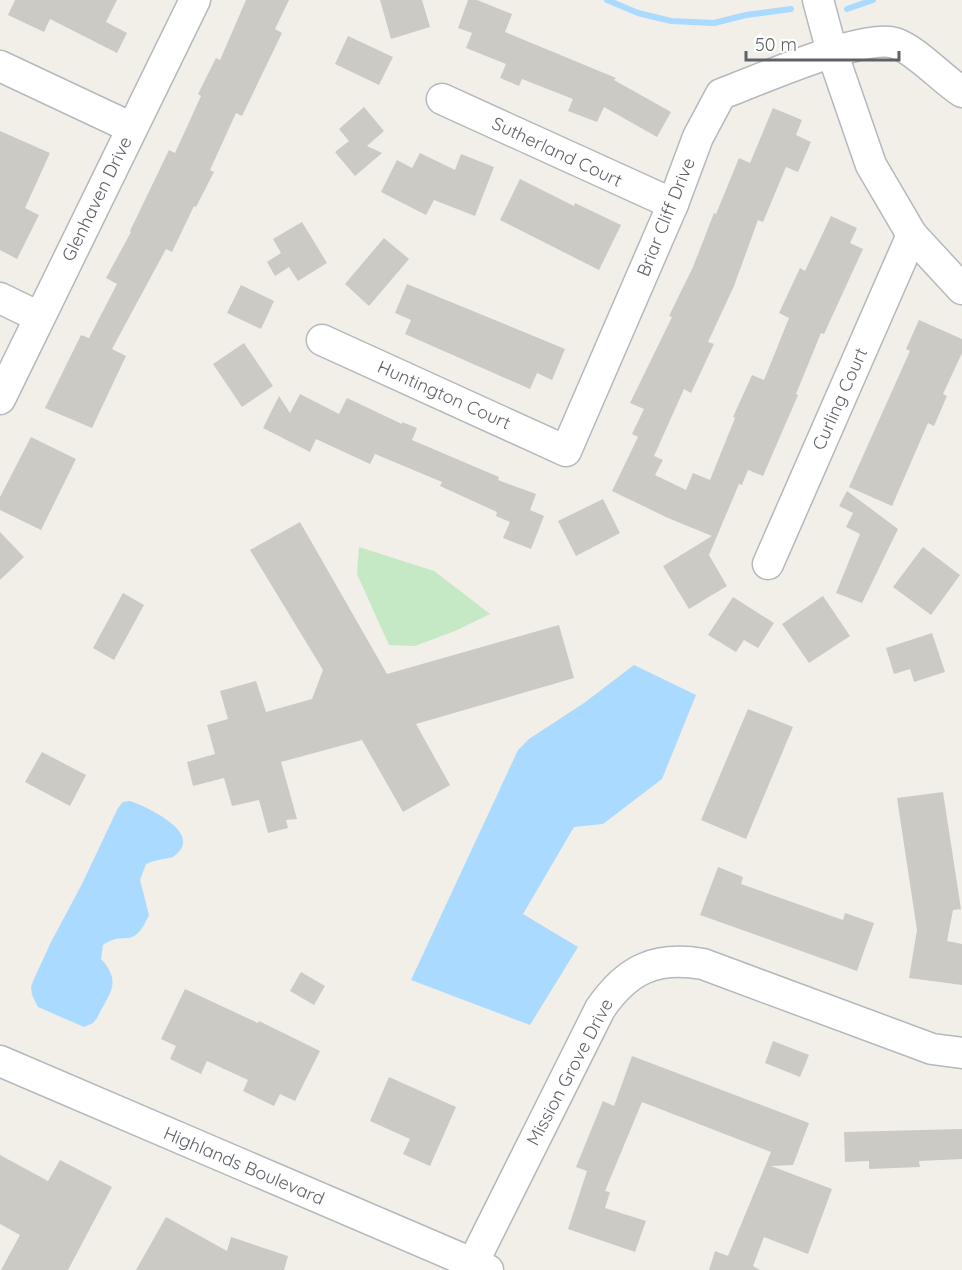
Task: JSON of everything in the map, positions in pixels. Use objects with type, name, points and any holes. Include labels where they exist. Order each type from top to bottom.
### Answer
[{"type":"street","name":"Glenhaven Drive","points":[[0,399],[195,0]]},
{"type":"street","points":[[818,0],[832,52],[871,165],[912,235],[962,289]]},
{"type":"street","name":"Briar Cliff Drive","points":[[566,451],[673,204],[698,136],[721,94],[832,52],[885,41],[908,49],[962,92]]},
{"type":"street","points":[[0,66],[132,128]]},
{"type":"street","name":"Sutherland Court","points":[[442,99],[673,204]]},
{"type":"street","name":"Curling Court","points":[[768,564],[912,235]]},
{"type":"street","points":[[0,298],[39,317]]},
{"type":"street","name":"Huntington Court","points":[[322,340],[566,451]]},
{"type":"street","name":"Mission Grove Drive","points":[[476,1268],[600,1008],[624,980],[643,968],[666,962],[686,961],[703,964],[932,1049],[962,1053]]},
{"type":"street","name":"Highlands Boulevard","points":[[0,1061],[476,1268]]},
{"type":"green space","points":[[359,547],[434,571],[490,614],[455,631],[415,646],[389,645],[357,574]]},
{"type":"water","points":[[634,665],[696,695],[662,779],[603,824],[574,827],[523,914],[578,947],[530,1025],[411,980],[518,750],[529,739],[584,703]]},
{"type":"water","points":[[130,801],[153,811],[171,823],[182,836],[183,844],[180,851],[173,857],[146,864],[140,880],[149,915],[133,937],[118,939],[103,945],[101,959],[108,967],[113,982],[112,988],[97,1018],[93,1023],[84,1027],[38,1007],[31,987],[118,808],[123,802]]},
{"type":"building","points":[[15,0],[117,0],[106,22],[127,33],[117,53],[50,19],[44,32],[8,15]]},
{"type":"building","points":[[246,0],[289,0],[275,29],[282,33],[242,116],[236,113],[210,170],[214,172],[196,207],[194,206],[172,252],[166,249],[112,349],[126,356],[92,428],[45,408],[81,335],[89,338],[117,284],[106,278],[131,232],[169,150],[175,153],[201,96],[198,94],[216,58],[220,60]]},
{"type":"building","points":[[380,0],[422,0],[430,27],[391,39]]},
{"type":"building","points":[[468,0],[477,0],[512,14],[505,32],[616,78],[614,80],[671,112],[657,137],[604,107],[597,122],[568,111],[573,99],[522,79],[519,86],[500,78],[506,64],[466,48],[472,33],[458,28]]},
{"type":"building","points":[[348,36],[393,57],[379,85],[335,64]]},
{"type":"building","points":[[364,107],[384,131],[367,146],[382,153],[355,176],[335,152],[349,141],[339,129]]},
{"type":"building","points":[[773,108],[802,120],[796,135],[811,142],[798,172],[786,167],[763,222],[758,220],[734,286],[708,342],[714,344],[691,393],[684,389],[654,456],[663,460],[655,475],[686,490],[693,473],[710,480],[735,418],[733,417],[752,375],[764,380],[789,318],[779,313],[800,268],[805,271],[831,216],[857,228],[850,243],[863,249],[824,334],[821,333],[796,394],[798,395],[763,476],[748,470],[742,485],[739,484],[709,555],[727,586],[689,609],[663,566],[712,536],[612,491],[638,437],[632,434],[644,409],[630,403],[672,317],[669,316],[693,267],[739,158],[750,163]]},
{"type":"building","points":[[0,131],[50,153],[25,208],[39,215],[17,259],[0,250]]},
{"type":"building","points":[[420,153],[455,170],[461,154],[494,167],[475,216],[434,200],[426,215],[381,192],[397,160],[412,168]]},
{"type":"building","points":[[520,179],[574,206],[575,203],[621,225],[599,270],[500,220]]},
{"type":"building","points":[[302,222],[327,263],[298,281],[289,267],[275,276],[267,262],[281,253],[273,239]]},
{"type":"building","points":[[384,238],[409,259],[369,306],[345,284]]},
{"type":"building","points":[[407,284],[565,349],[552,380],[537,373],[530,389],[405,334],[411,320],[395,313]]},
{"type":"building","points":[[241,285],[274,301],[261,329],[227,313]]},
{"type":"building","points":[[919,320],[962,339],[962,353],[943,394],[947,396],[934,426],[928,423],[892,506],[849,487],[910,351],[906,349]]},
{"type":"building","points":[[244,343],[273,386],[242,407],[213,364]]},
{"type":"building","points":[[300,394],[339,414],[347,398],[402,424],[402,422],[417,428],[412,440],[499,477],[498,480],[536,494],[530,510],[544,516],[531,549],[503,538],[510,522],[496,516],[497,512],[440,486],[442,482],[375,454],[370,464],[316,439],[310,452],[263,428],[279,396],[290,413]]},
{"type":"building","points":[[31,437],[76,459],[41,530],[0,510],[0,497]]},
{"type":"building","points":[[847,491],[898,529],[862,603],[836,593],[860,534],[846,527],[853,513],[839,506]]},
{"type":"building","points":[[603,499],[620,533],[576,556],[558,521]]},
{"type":"building","points":[[300,522],[387,674],[559,625],[574,678],[416,724],[450,785],[403,812],[362,740],[281,762],[297,819],[286,820],[288,828],[268,833],[259,800],[232,806],[224,778],[193,786],[187,762],[215,754],[207,725],[228,719],[220,691],[256,681],[266,712],[312,699],[323,670],[250,550]]},
{"type":"building","points":[[0,532],[24,557],[0,580]]},
{"type":"building","points":[[923,547],[960,575],[931,615],[893,587]]},
{"type":"building","points":[[123,593],[144,605],[114,660],[93,648]]},
{"type":"building","points":[[823,596],[850,636],[809,663],[782,624]]},
{"type":"building","points":[[733,597],[774,623],[758,648],[744,640],[736,652],[708,635]]},
{"type":"building","points":[[932,633],[945,672],[914,682],[910,669],[894,674],[886,648]]},
{"type":"building","points":[[748,709],[793,727],[746,839],[701,820]]},
{"type":"building","points":[[42,752],[86,775],[70,806],[25,782]]},
{"type":"building","points":[[943,792],[961,909],[953,910],[947,941],[962,944],[962,985],[909,978],[917,930],[897,798]]},
{"type":"building","points":[[718,867],[743,877],[741,884],[843,920],[845,913],[874,923],[857,971],[700,915]]},
{"type":"building","points":[[301,972],[325,986],[314,1005],[290,991]]},
{"type":"building","points":[[185,989],[258,1023],[259,1021],[320,1051],[295,1101],[280,1094],[274,1106],[243,1091],[248,1080],[207,1061],[201,1074],[170,1059],[176,1046],[161,1039]]},
{"type":"building","points":[[773,1041],[809,1055],[800,1077],[765,1063]]},
{"type":"building","points":[[632,1056],[809,1123],[793,1165],[771,1166],[832,1189],[808,1254],[764,1237],[753,1266],[760,1270],[709,1270],[715,1251],[728,1256],[771,1152],[642,1102],[605,1191],[610,1192],[605,1208],[646,1221],[635,1252],[568,1229],[587,1171],[576,1167],[603,1101],[614,1106]]},
{"type":"building","points":[[389,1077],[456,1107],[430,1166],[403,1154],[410,1139],[370,1121]]},
{"type":"building","points":[[962,1129],[962,1159],[919,1161],[920,1167],[869,1169],[869,1161],[845,1162],[844,1132]]},
{"type":"building","points":[[0,1155],[48,1181],[60,1160],[112,1187],[68,1270],[1,1270],[20,1235],[0,1224]]},
{"type":"building","points":[[166,1217],[227,1251],[231,1237],[288,1256],[284,1270],[136,1270]]},
{"type":"waterway","points":[[607,0],[638,13],[671,21],[714,23],[746,15],[791,9]]},
{"type":"waterway","points":[[847,9],[873,0]]}]
